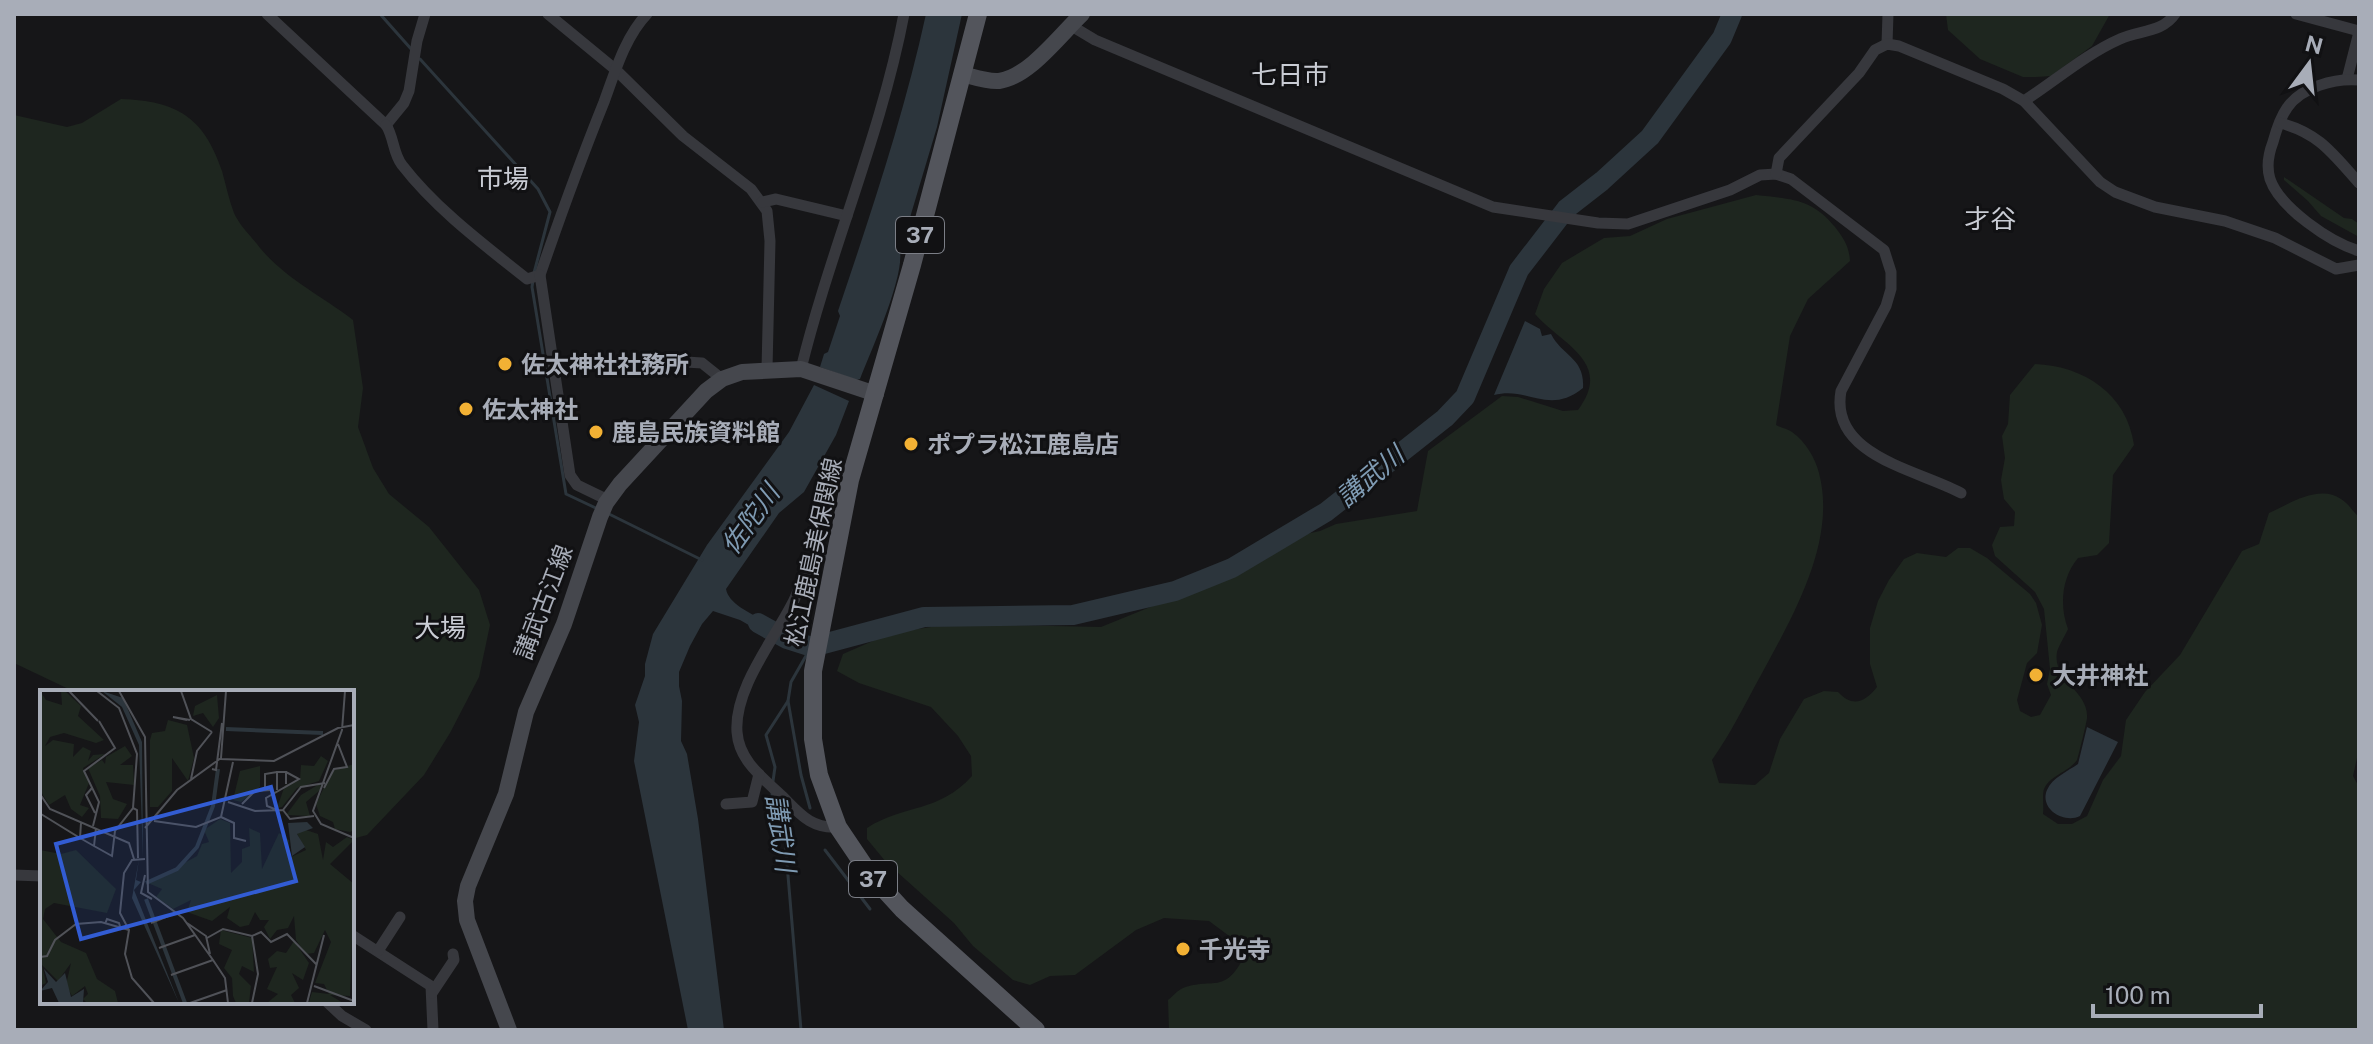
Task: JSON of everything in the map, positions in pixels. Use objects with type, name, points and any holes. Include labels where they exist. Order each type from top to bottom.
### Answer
[{"type":"main road","name":"松江鹿島美保関線","points":[[978,14],[868,392],[833,557],[813,671],[811,702],[817,763],[838,827],[869,873],[902,909],[1036,1030]]},
{"type":"main road","points":[[962,74],[996,81],[1013,78],[1076,20]]},
{"type":"main road","name":"講武古江線","points":[[509,1030],[467,920],[465,901],[475,866],[506,794],[526,712],[564,624],[605,507],[638,463],[706,391],[722,379],[742,372],[767,369],[808,371],[868,392]]},
{"type":"street","points":[[267,14],[386,125],[394,137],[399,162],[428,193],[527,279],[536,276]]},
{"type":"street","points":[[386,125],[404,103],[409,91],[414,54],[425,14]]},
{"type":"street","points":[[548,14],[616,70],[683,136],[719,162],[762,202],[770,221],[767,369]]},
{"type":"street","points":[[605,507],[577,485],[570,475],[536,276],[616,70],[628,42],[647,14]]},
{"type":"street","points":[[808,371],[813,318],[879,112],[904,14]]},
{"type":"street","points":[[1887,44],[1888,14]]},
{"type":"street","points":[[2024,101],[2108,45],[2164,26],[2175,14]]},
{"type":"street","points":[[2301,15],[2359,32],[2353,79],[2322,85],[2289,105],[2267,160],[2274,186],[2320,233],[2359,251]]},
{"type":"street","points":[[1076,20],[1095,40],[1476,202],[1572,219],[1628,224],[1730,190],[1760,175],[1776,174],[1791,179],[1884,250],[1891,272],[1891,289],[1886,306],[1841,391],[1838,404],[1845,429],[1894,467],[1961,493]]},
{"type":"street","points":[[1776,174],[1779,158],[1859,73],[1875,50],[1887,44],[1918,53],[2024,101],[2100,182],[2115,192],[2155,207],[2202,215],[2275,238],[2336,269],[2359,265]]},
{"type":"street","points":[[2280,123],[2305,131],[2321,141],[2359,183]]},
{"type":"street","points":[[762,202],[776,199],[847,216]]},
{"type":"street","points":[[686,362],[702,363],[722,379]]},
{"type":"street","points":[[833,557],[823,557],[813,562],[747,687],[737,732],[743,755],[759,774],[813,824],[823,828],[838,827]]},
{"type":"street","points":[[726,804],[752,802],[759,774]]},
{"type":"street","points":[[14,875],[40,876]]},
{"type":"street","points":[[378,951],[400,917]]},
{"type":"street","points":[[354,936],[428,983],[432,993],[433,1030]]},
{"type":"street","points":[[432,993],[454,960],[453,954]]},
{"type":"street","points":[[329,1004],[366,1030]]},
{"type":"shaded area","points":[[1946,14],[2110,14],[2092,46],[2051,76],[2023,77],[1980,59],[1948,30]]},
{"type":"shaded area","points":[[121,99],[141,100],[173,108],[197,125],[215,152],[234,213],[242,226],[281,269],[353,320],[363,388],[358,427],[373,468],[389,494],[429,527],[479,590],[490,625],[479,677],[424,775],[367,835],[354,838],[354,690],[71,690],[14,663],[14,115],[67,127],[82,123]]},
{"type":"shaded area","points":[[2284,177],[2344,218],[2359,224],[2359,237],[2321,216]]},
{"type":"shaded area","points":[[1756,195],[1800,202],[1818,210],[1843,239],[1850,261],[1808,299],[1790,336],[1776,425],[1797,436],[1815,462],[1823,499],[1822,525],[1809,577],[1798,603],[1738,718],[1712,760],[1719,783],[1755,785],[1769,773],[1780,739],[1804,699],[1824,691],[1838,692],[1849,700],[1859,701],[1877,687],[1870,664],[1870,628],[1878,601],[1904,559],[1917,553],[1946,557],[1958,548],[1970,548],[1987,558],[2030,594],[2042,625],[2037,653],[2027,663],[2017,700],[2020,711],[2031,717],[2040,715],[2051,695],[2047,684],[2050,669],[2044,609],[2035,592],[1995,556],[1992,545],[2000,527],[2014,526],[2015,512],[2004,499],[2001,480],[2005,458],[2002,436],[2008,424],[2010,395],[2035,364],[2070,370],[2086,377],[2113,397],[2130,427],[2134,445],[2113,475],[2109,543],[2097,555],[2078,558],[2065,582],[2063,601],[2068,629],[2057,652],[2057,662],[2065,679],[2082,700],[2087,718],[2077,760],[2044,789],[2043,814],[2058,824],[2072,824],[2087,816],[2103,780],[2121,756],[2126,720],[2145,692],[2180,655],[2242,551],[2259,544],[2269,513],[2304,497],[2323,494],[2341,499],[2359,517],[2359,749],[2353,776],[2359,787],[2359,1030],[1169,1030],[1168,1000],[1183,988],[1224,981],[1244,957],[1240,944],[1209,921],[1164,918],[1136,930],[1075,975],[1050,976],[1030,985],[1013,980],[973,946],[954,923],[886,862],[867,839],[867,828],[881,820],[934,802],[960,788],[972,776],[971,756],[958,736],[931,707],[859,683],[837,671],[843,654],[891,633],[951,624],[1101,627],[1249,567],[1297,536],[1336,524],[1417,511],[1428,451],[1502,396],[1518,397],[1563,411],[1578,410],[1588,393],[1590,379],[1580,355],[1535,314],[1544,289],[1562,263],[1604,238],[1630,236],[1667,219]]},
{"type":"water","points":[[926,14],[962,14],[937,127],[900,251],[897,279],[879,333],[860,379],[856,380],[820,367],[840,316],[838,311],[886,164]]},
{"type":"water","points":[[1525,321],[1540,329],[1542,336],[1551,334],[1572,358],[1581,370],[1583,388],[1559,400],[1506,393],[1494,395]]},
{"type":"water","name":"佐陀川","points":[[814,385],[849,401],[836,435],[804,492],[779,513],[726,589],[738,605],[771,625],[766,635],[740,620],[713,611],[702,624],[679,672],[681,741],[687,754],[698,819],[724,1030],[688,1030],[634,761],[639,722],[635,705],[645,676],[653,634],[707,545],[789,432]]},
{"type":"water","points":[[2087,727],[2118,742],[2080,816],[2067,818],[2054,813],[2045,797],[2056,778],[2078,764]]},
{"type":"waterway","points":[[380,14],[412,50]]},
{"type":"waterway","name":"講武川","points":[[758,623],[787,639],[812,647],[924,617],[1073,615],[1175,591],[1232,568],[1326,512],[1445,418],[1465,397],[1519,270],[1566,209],[1650,137],[1722,38],[1732,14]]},
{"type":"waterway","points":[[420,59],[538,189],[550,212],[534,273]]},
{"type":"waterway","points":[[533,280],[566,494],[598,509]]},
{"type":"waterway","points":[[609,514],[702,560]]},
{"type":"waterway","name":"講武川","points":[[773,781],[775,767],[766,735],[788,701],[791,682],[807,654]]},
{"type":"waterway","points":[[788,701],[810,808]]},
{"type":"waterway","name":"講武川","points":[[772,792],[773,809],[785,840],[801,1030]]},
{"type":"waterway","points":[[825,850],[870,909]]},
{"type":"place","name":"佐太神社社務所","points":[[505,364]]},
{"type":"place","name":"佐太神社","points":[[466,409]]},
{"type":"place","name":"鹿島民族資料館","points":[[596,432]]},
{"type":"place","name":"ポプラ松江鹿島店","points":[[911,444]]},
{"type":"place","name":"大井神社","points":[[2036,675]]},
{"type":"place","name":"千光寺","points":[[1183,949]]},
{"type":"district","name":"七日市","points":[[1290,74]]},
{"type":"district","name":"市場","points":[[503,178]]},
{"type":"district","name":"才谷","points":[[1990,218]]},
{"type":"district","name":"大場","points":[[440,627]]}]
